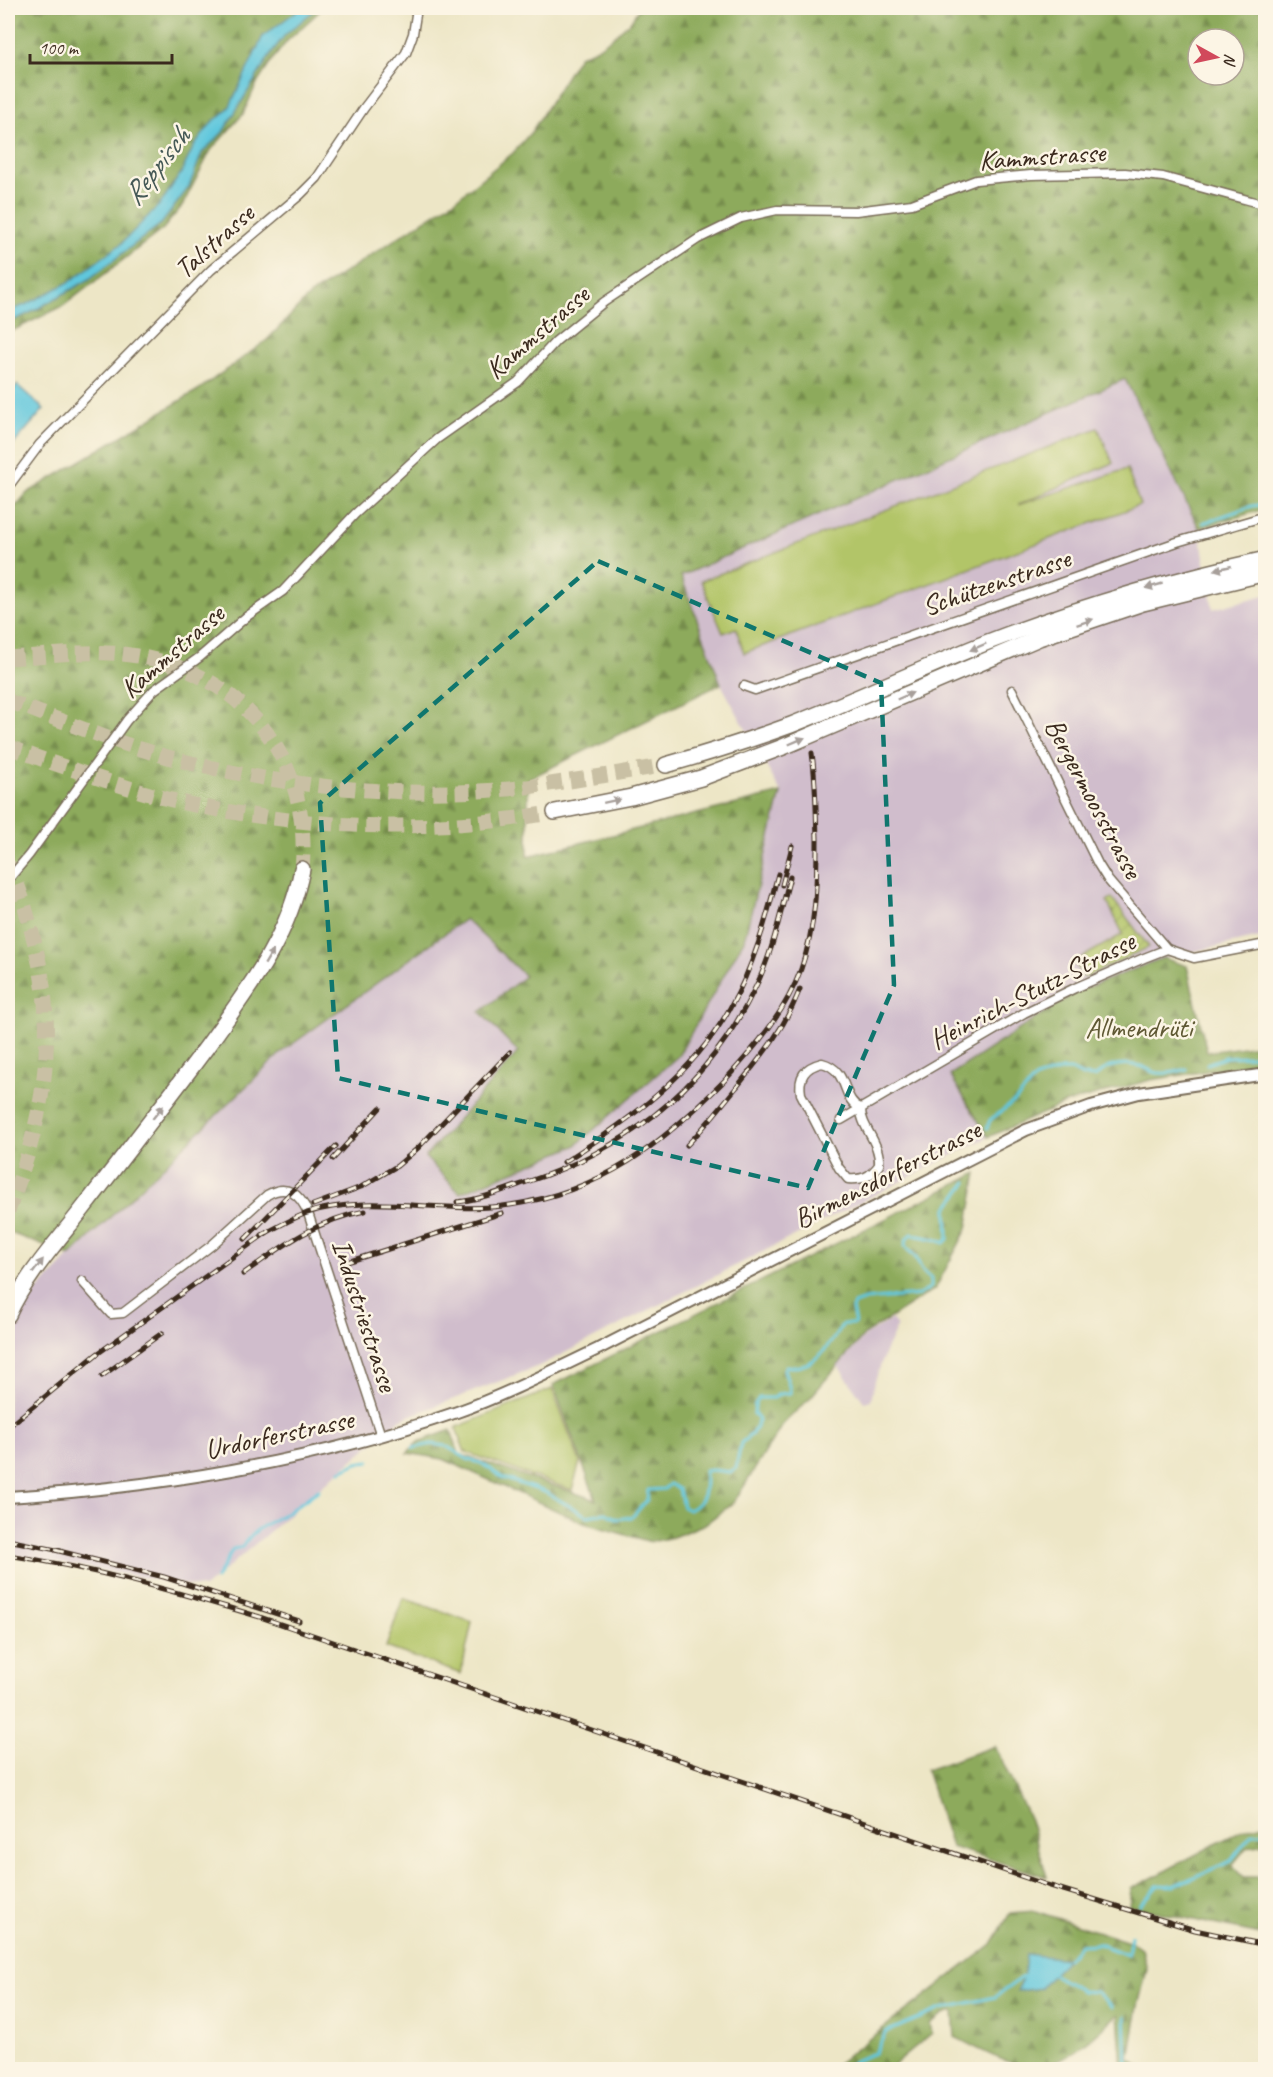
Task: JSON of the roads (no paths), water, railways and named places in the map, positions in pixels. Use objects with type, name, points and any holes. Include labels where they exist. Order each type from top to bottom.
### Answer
[{"type":"highway","points":[[666,765],[791,725],[986,643],[1068,613],[1180,579],[1266,559]]},
{"type":"highway","points":[[555,812],[631,797],[701,778],[783,747],[1039,638],[1143,603],[1266,573]]},
{"type":"highway","points":[[8,1315],[33,1273],[161,1109],[256,978],[288,920],[302,869]]},
{"type":"main road","name":"Birmensdorferstrasse","points":[[549,1372],[1026,1130],[1091,1106],[1138,1093],[1266,1074]]},
{"type":"main road","name":"Urdorferstrasse","points":[[8,1497],[91,1491],[189,1477],[381,1437],[459,1411],[549,1372]]},
{"type":"street","name":"Talstrasse","points":[[8,487],[40,444],[211,270],[317,178],[364,108],[406,53],[414,34],[417,8]]},
{"type":"street","name":"Kammstrasse","points":[[8,880],[29,855],[127,720],[154,690],[201,657],[246,616],[283,591],[355,514],[437,439],[518,382],[556,341],[604,302],[698,239],[741,218],[777,210],[856,211],[912,204],[976,180],[1031,175],[1125,172],[1163,177],[1266,205]]},
{"type":"street","name":"Schützenstrasse","points":[[744,686],[754,690],[1177,542],[1266,516]]},
{"type":"street","name":"Bergermoosstrasse","points":[[1012,690],[1098,864],[1127,904],[1167,949]]},
{"type":"street","name":"Heinrich-Stutz-Strasse","points":[[841,1120],[1024,1013],[1075,988],[1167,949],[1194,958],[1266,944]]},
{"type":"street","points":[[822,1064],[835,1069],[852,1102],[861,1108],[862,1116],[880,1156],[879,1165],[867,1178],[848,1179],[839,1168],[800,1091],[800,1082],[808,1068],[822,1064]]},
{"type":"street","name":"Industriestrasse","points":[[81,1281],[111,1314],[119,1314],[212,1245],[267,1195],[276,1189],[292,1192],[306,1208],[381,1437]]},
{"type":"water","points":[[301,8],[317,8],[285,35],[272,52],[223,132],[202,153],[189,187],[162,223],[88,280],[8,323],[8,311],[25,305],[69,282],[121,244],[160,204],[181,173],[194,146],[213,121],[230,106],[263,36]]},
{"type":"water","points":[[17,385],[44,409],[13,445],[8,440],[8,396]]},
{"type":"water","points":[[1026,1954],[1067,1959],[1041,1988],[1017,1991],[1024,1976]]},
{"type":"waterway","points":[[1203,523],[1252,506],[1266,504]]},
{"type":"waterway","points":[[1207,1064],[1226,1057],[1266,1053]]},
{"type":"waterway","points":[[987,1128],[990,1120],[1015,1101],[1036,1078],[1062,1070],[1071,1070],[1083,1076],[1095,1077],[1110,1067],[1127,1064],[1162,1073],[1187,1069]]},
{"type":"waterway","points":[[413,1448],[432,1444],[446,1446],[469,1460],[481,1463],[503,1478],[545,1492],[587,1516],[606,1513],[618,1519],[632,1517],[647,1500],[648,1490],[664,1489],[670,1484],[679,1489],[683,1507],[689,1510],[702,1498],[705,1471],[730,1472],[736,1468],[741,1443],[752,1434],[759,1420],[754,1414],[755,1404],[759,1398],[774,1398],[779,1394],[790,1393],[784,1369],[786,1366],[796,1367],[812,1361],[826,1348],[843,1324],[855,1324],[852,1309],[854,1304],[865,1300],[919,1295],[931,1287],[931,1279],[905,1246],[906,1240],[912,1234],[944,1243],[948,1239],[947,1208],[967,1182]]},
{"type":"waterway","points":[[341,1471],[357,1463],[370,1461]]},
{"type":"waterway","points":[[216,1579],[233,1549],[242,1547],[257,1530],[319,1490]]},
{"type":"waterway","points":[[1140,1906],[1158,1885],[1173,1886],[1231,1861],[1252,1833],[1266,1833]]},
{"type":"waterway","points":[[1067,1959],[1080,1945],[1099,1944],[1128,1955],[1131,1936]]},
{"type":"waterway","points":[[1054,1975],[1082,1991],[1097,1992],[1112,2007]]},
{"type":"waterway","points":[[847,2070],[854,2061],[875,2053],[886,2032],[941,2009],[995,1997],[1024,1976]]},
{"type":"waterway","points":[[1125,2016],[1127,2069]]},
{"type":"tunnel","points":[[8,658],[84,653],[130,655],[169,664],[205,679],[236,700],[261,726],[281,757],[295,791],[302,829],[302,869]]},
{"type":"tunnel","points":[[8,701],[127,745],[189,762],[236,773],[334,787],[384,791],[481,791],[545,785],[666,765]]},
{"type":"tunnel","points":[[8,746],[35,757],[161,797],[280,819],[372,826],[418,826],[464,824],[555,812]]},
{"type":"tunnel","points":[[8,864],[25,906],[41,970],[46,1040],[39,1107],[21,1176],[8,1211]]},
{"type":"railway","points":[[262,1235],[301,1215],[332,1207],[357,1204],[485,1207],[510,1205],[543,1198],[574,1189],[628,1162],[677,1125],[725,1080],[758,1042],[787,1000],[801,969],[810,937],[816,889],[817,839],[812,753]]},
{"type":"railway","points":[[782,885],[792,846]]},
{"type":"railway","points":[[564,1162],[612,1130],[657,1095],[678,1076],[715,1032],[730,1008],[753,959],[778,874]]},
{"type":"railway","points":[[457,1202],[527,1182],[600,1151],[632,1131],[690,1083],[715,1054],[737,1021],[756,986],[772,946],[790,877]]},
{"type":"railway","points":[[687,1145],[764,1053],[780,1029],[800,989]]},
{"type":"railway","points":[[313,1205],[361,1187],[397,1166],[418,1148],[510,1052]]},
{"type":"railway","points":[[333,1159],[380,1108]]},
{"type":"railway","points":[[245,1239],[336,1146]]},
{"type":"railway","points":[[243,1274],[301,1235],[331,1221],[365,1211]]},
{"type":"railway","points":[[344,1263],[502,1213]]},
{"type":"railway","points":[[8,1427],[97,1354],[269,1231]]},
{"type":"railway","points":[[102,1376],[162,1333]]},
{"type":"railway","points":[[8,1540],[61,1551]]},
{"type":"railway","points":[[55,1550],[164,1577],[299,1621]]},
{"type":"railway","points":[[8,1555],[104,1574],[260,1617],[1047,1885],[1195,1930],[1266,1945]]},
{"type":"water label","name":"Reppisch","points":[[156,166]]},
{"type":"park label","name":"Allmendrüti","points":[[1139,1027]]}]
